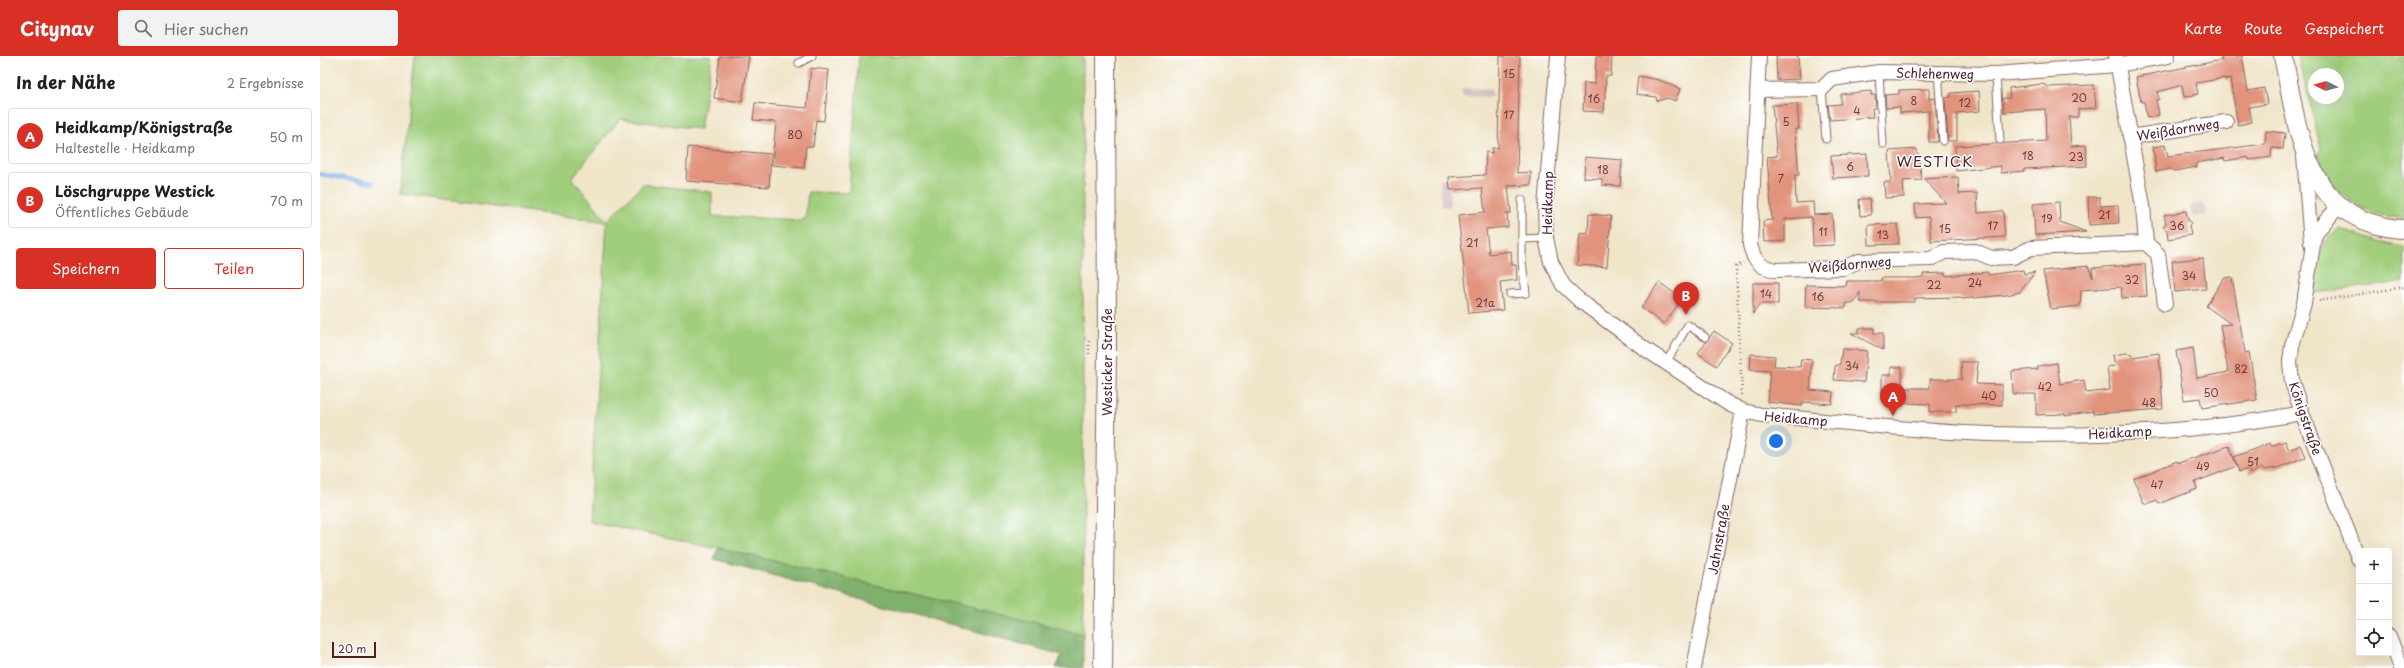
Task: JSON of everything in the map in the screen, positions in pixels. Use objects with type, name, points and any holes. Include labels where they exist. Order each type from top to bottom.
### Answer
[{"type":"street","name":"Westicker Straße","points":[[1103,668],[1106,352],[1106,56]]},
{"type":"street","name":"Heidkamp","points":[[1558,56],[1545,207],[1546,238],[1551,262],[1563,285],[1579,300],[1666,363],[1727,403],[1743,411],[1762,415],[1991,434],[2116,433],[2238,424],[2302,413]]},
{"type":"street","points":[[1754,257],[1750,245],[1750,228],[1759,56]]},
{"type":"street","points":[[2116,61],[2168,56]]},
{"type":"street","name":"Königstraße","points":[[2283,56],[2304,150],[2311,248],[2304,303],[2292,346],[2290,362],[2292,382],[2302,413],[2356,552]]},
{"type":"street","name":"Schlehenweg","points":[[1757,90],[1822,88],[1832,79],[1879,72],[1996,74],[2116,61]]},
{"type":"street","name":"Weißdornweg","points":[[1754,257],[1762,266],[1774,270],[1843,268],[1860,261],[1931,259],[1944,252],[1975,251],[1991,258],[2013,257],[2031,248],[2146,243],[2142,206],[2116,61]]},
{"type":"street","name":"Weißdornweg","points":[[2130,137],[2226,122]]},
{"type":"street","name":"Königstraße","points":[[2304,150],[2316,178],[2339,206],[2317,231],[2311,248]]},
{"type":"street","points":[[2339,206],[2356,217],[2391,229],[2404,229]]},
{"type":"street","points":[[2146,243],[2158,254],[2165,304]]},
{"type":"street","name":"Jahnstraße","points":[[1694,668],[1743,411]]},
{"type":"street","points":[[2392,643],[2402,668]]},
{"type":"lane","points":[[799,64],[812,56]]},
{"type":"lane","points":[[1879,72],[1883,144]]},
{"type":"lane","points":[[1938,72],[1943,141]]},
{"type":"lane","points":[[1996,74],[2000,140]]},
{"type":"lane","points":[[1822,88],[1826,139]]},
{"type":"lane","points":[[1510,294],[1526,293],[1522,239],[1522,200]]},
{"type":"lane","points":[[1522,239],[1546,238]]},
{"type":"lane","points":[[1666,363],[1688,325],[1705,337]]},
{"type":"path","points":[[1743,411],[1736,267],[1754,257]]},
{"type":"path","points":[[2304,303],[2404,287]]},
{"type":"shaded area","points":[[1462,88],[1492,89],[1492,97],[1462,96]]},
{"type":"shaded area","points":[[1440,179],[1449,179],[1450,206],[1441,207]]},
{"type":"shaded area","points":[[2204,203],[2206,215],[2192,217],[2190,205]]},
{"type":"green space","points":[[415,56],[712,56],[700,129],[620,119],[572,178],[607,221],[643,184],[712,192],[712,216],[805,220],[808,192],[849,193],[859,56],[1083,56],[1083,634],[718,548],[589,521],[607,222],[400,194]]},
{"type":"green space","points":[[2298,56],[2404,56],[2404,218],[2389,217],[2375,213],[2362,208],[2351,201],[2331,182],[2316,157],[2321,149],[2310,104],[2344,104],[2344,68],[2308,68],[2308,96]]},
{"type":"green space","points":[[2340,229],[2378,242],[2404,247],[2404,282],[2314,293],[2318,256],[2325,243]]},
{"type":"green space","points":[[718,548],[1083,634],[1083,668],[1056,668],[1062,655],[714,559]]},
{"type":"building","points":[[720,56],[749,56],[742,102],[714,98]]},
{"type":"building","points":[[1500,56],[1520,57],[1517,173],[1531,172],[1531,185],[1508,186],[1511,213],[1507,213],[1508,227],[1486,229],[1489,254],[1511,251],[1512,265],[1516,265],[1517,280],[1500,282],[1503,310],[1469,313],[1458,215],[1485,212],[1482,188],[1450,190],[1449,177],[1485,175],[1486,152],[1492,153],[1492,148],[1498,148]]},
{"type":"building","points":[[1596,56],[1612,56],[1611,76],[1606,76],[1604,112],[1583,111],[1584,83],[1595,84]]},
{"type":"building","points":[[1776,56],[1798,56],[1800,79],[1777,80]]},
{"type":"building","points":[[2221,56],[2242,56],[2248,91],[2264,88],[2267,104],[2249,107],[2252,122],[2238,125],[2230,79],[2225,80],[2225,78],[2196,83],[2198,94],[2184,97],[2182,85],[2157,92],[2159,99],[2156,100],[2159,115],[2147,118],[2144,102],[2141,102],[2136,77],[2222,60]]},
{"type":"building","points":[[811,68],[829,70],[824,121],[816,120],[813,147],[806,146],[804,168],[772,165],[776,122],[753,120],[755,103],[807,108]]},
{"type":"building","points":[[1638,76],[1659,80],[1680,89],[1675,101],[1668,98],[1657,101],[1656,97],[1636,94]]},
{"type":"building","points":[[2043,84],[2049,87],[2094,85],[2096,108],[2078,109],[2078,117],[2069,117],[2071,146],[2086,145],[2087,166],[2024,169],[2024,171],[2001,173],[2001,166],[1956,171],[1955,146],[2046,141],[2045,109],[2004,112],[2003,98],[2010,98],[2009,88]]},
{"type":"building","points":[[1929,89],[1929,99],[1935,98],[1938,142],[1929,142],[1929,111],[1900,113],[1900,107],[1886,108],[1885,95],[1899,94],[1899,90]]},
{"type":"building","points":[[1871,91],[1871,95],[1875,95],[1876,108],[1872,108],[1873,117],[1830,120],[1828,105],[1841,104],[1841,94]]},
{"type":"building","points":[[1979,91],[1980,111],[1957,113],[1957,141],[1948,141],[1945,98],[1951,97],[1951,93]]},
{"type":"building","points":[[1797,104],[1799,129],[1795,129],[1799,175],[1795,175],[1796,203],[1813,202],[1814,215],[1832,214],[1834,245],[1813,246],[1812,217],[1785,219],[1785,241],[1764,242],[1763,221],[1772,220],[1767,157],[1777,156],[1772,105]]},
{"type":"building","points":[[2266,131],[2285,133],[2283,149],[2272,148],[2271,157],[2249,160],[2248,157],[2225,161],[2224,158],[2196,163],[2197,167],[2174,171],[2170,169],[2156,172],[2153,147],[2165,145],[2168,156],[2265,144]]},
{"type":"building","points":[[688,147],[771,154],[769,187],[686,181]]},
{"type":"building","points":[[1917,149],[1922,180],[1903,181],[1904,197],[1885,198],[1884,182],[1891,182],[1889,151]]},
{"type":"building","points":[[1867,154],[1868,176],[1833,178],[1831,156]]},
{"type":"building","points":[[1585,157],[1622,160],[1620,186],[1602,185],[1602,179],[1584,178]]},
{"type":"building","points":[[1958,177],[1959,194],[1977,193],[1978,213],[2003,211],[2005,237],[1931,241],[1929,217],[1916,218],[1915,204],[1946,203],[1924,179]]},
{"type":"building","points":[[2088,197],[2100,197],[2100,206],[2118,205],[2119,223],[2089,225]]},
{"type":"building","points":[[1859,199],[1870,199],[1871,215],[1860,216]]},
{"type":"building","points":[[2059,202],[2060,222],[2086,232],[2035,235],[2033,204]]},
{"type":"building","points":[[2186,211],[2188,220],[2191,222],[2189,226],[2191,235],[2168,239],[2167,230],[2163,227],[2166,224],[2164,215]]},
{"type":"building","points":[[1589,214],[1611,216],[1607,267],[1577,265],[1580,233],[1588,234]]},
{"type":"building","points":[[1898,224],[1899,244],[1869,245],[1868,225]]},
{"type":"building","points":[[2203,258],[2206,289],[2175,292],[2172,261]]},
{"type":"building","points":[[2145,264],[2147,296],[2122,298],[2121,287],[2081,290],[2080,306],[2051,309],[2043,271],[2088,266],[2093,278],[2092,268]]},
{"type":"building","points":[[2023,270],[2024,274],[2035,272],[2020,292],[2006,295],[1962,299],[1961,297],[1915,298],[1915,302],[1860,302],[1860,292],[1854,303],[1846,303],[1846,308],[1805,307],[1806,285],[1846,286],[1847,281],[1881,281],[1881,278],[1916,278],[1923,277],[1923,274],[1945,273],[1945,276],[1988,272],[1988,275]]},
{"type":"building","points":[[2232,277],[2245,353],[2249,352],[2257,400],[2202,408],[2200,398],[2184,400],[2176,351],[2193,348],[2197,378],[2228,372],[2220,325],[2231,324],[2206,306],[2224,278]]},
{"type":"building","points":[[1659,282],[1682,299],[1664,324],[1641,308]]},
{"type":"building","points":[[1753,283],[1778,283],[1778,304],[1760,304],[1753,314]]},
{"type":"building","points":[[1859,328],[1874,328],[1874,333],[1883,333],[1883,350],[1851,333],[1859,333]]},
{"type":"building","points":[[1714,331],[1732,343],[1716,366],[1698,353]]},
{"type":"building","points":[[1842,349],[1867,351],[1864,382],[1834,380],[1835,366],[1840,364]]},
{"type":"building","points":[[2125,353],[2132,354],[2132,357],[2159,353],[2163,409],[2093,414],[2093,411],[2065,416],[2065,414],[2036,415],[2036,394],[2013,394],[2012,371],[2038,369],[2038,366],[2057,363],[2060,384],[2084,380],[2086,393],[2110,390],[2107,367],[2115,366],[2113,355]]},
{"type":"building","points":[[1751,354],[1775,356],[1774,366],[1800,367],[1801,359],[1812,360],[1810,390],[1833,392],[1832,404],[1803,402],[1802,406],[1767,402],[1770,371],[1750,370]]},
{"type":"building","points":[[1961,362],[1978,362],[1976,384],[2002,385],[2002,405],[1956,404],[1956,412],[1930,412],[1930,404],[1905,403],[1906,388],[1930,388],[1930,379],[1962,379]]},
{"type":"building","points":[[1891,367],[1902,367],[1902,394],[1882,394],[1882,375],[1891,375]]},
{"type":"building","points":[[2285,441],[2289,450],[2300,445],[2305,457],[2277,468],[2263,470],[2262,468],[2250,474],[2248,469],[2239,472],[2234,457],[2270,443],[2271,446]]},
{"type":"building","points":[[2229,446],[2237,466],[2195,482],[2197,489],[2159,504],[2157,500],[2147,504],[2143,502],[2134,479],[2177,461],[2178,463]]},
{"type":"waterway","points":[[320,174],[373,183]]},
{"type":"place","name":"Löschgruppe Westick","points":[[1686,315]]},
{"type":"place","name":"Heidkamp/Königstraße","points":[[1893,416]]},
{"type":"district","name":"WESTICK","points":[[1935,160]]}]
